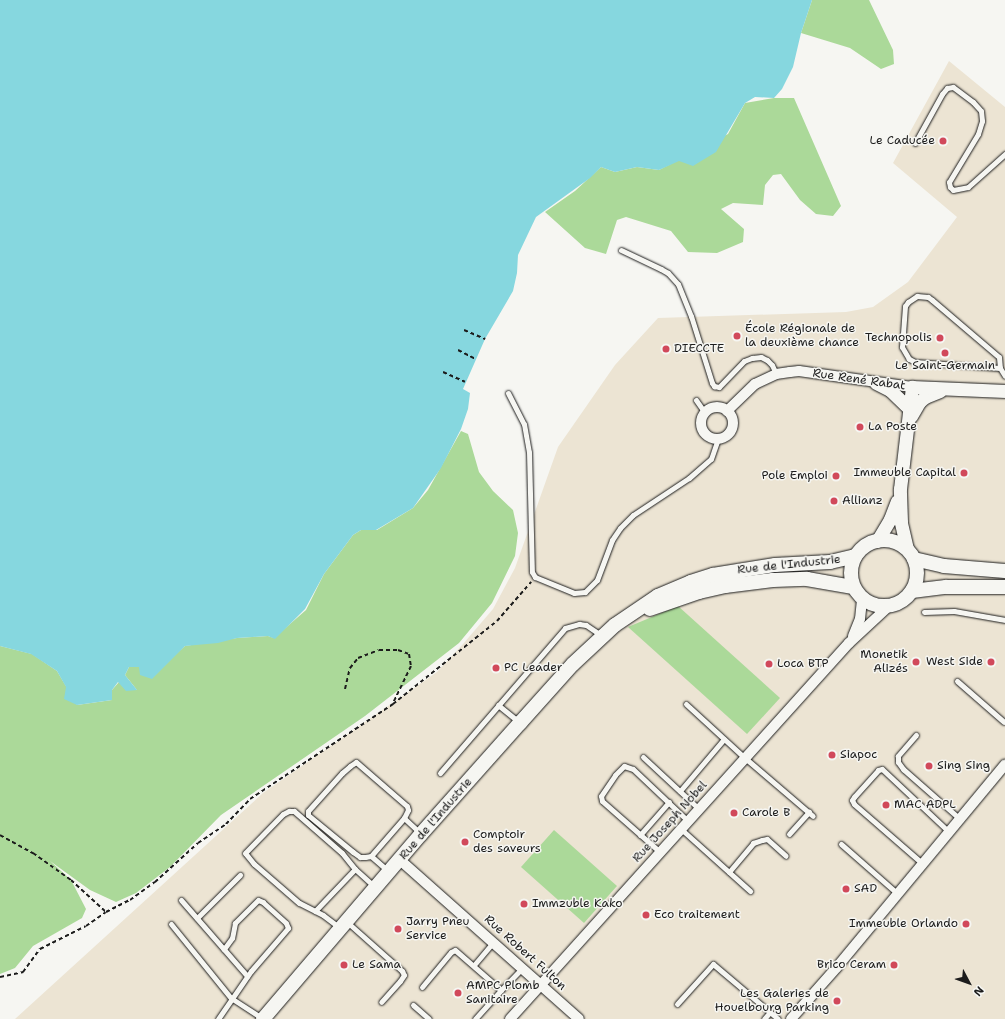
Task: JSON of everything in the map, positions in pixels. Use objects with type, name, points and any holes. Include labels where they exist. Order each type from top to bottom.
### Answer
[{"type":"main road","points":[[877,541],[891,541],[910,554],[944,566],[1005,571]]},
{"type":"main road","name":"Rue de l'Industrie","points":[[862,599],[853,587],[850,569],[855,556],[864,546],[877,541]]},
{"type":"main road","points":[[862,599],[872,605],[889,606],[901,602],[912,591],[917,577],[910,554]]},
{"type":"main road","name":"Rue de l'Industrie","points":[[263,1019],[421,834],[520,723],[573,664],[615,625],[658,596],[713,574],[775,565],[830,562],[855,556]]},
{"type":"main road","name":"Rue de l'Industrie","points":[[615,625],[661,605],[725,586],[773,580],[808,579],[853,587]]},
{"type":"main road","points":[[912,591],[946,586],[1005,587]]},
{"type":"street","name":"Rue René Rabat","points":[[727,411],[755,384],[776,374],[800,371],[912,387],[1005,390]]},
{"type":"street","points":[[876,383],[890,390],[909,415]]},
{"type":"street","points":[[910,554],[900,522],[900,489],[912,387]]},
{"type":"street","points":[[909,415],[924,397],[946,389]]},
{"type":"street","points":[[718,408],[727,411],[732,419],[732,430],[725,437],[718,439],[709,437],[703,430],[702,421],[705,413],[718,408]]},
{"type":"street","points":[[877,541],[894,512],[900,489]]},
{"type":"street","points":[[990,587],[1005,591]]},
{"type":"street","name":"Rue Joseph Nobel","points":[[849,643],[859,624],[862,599]]},
{"type":"street","name":"Rue Joseph Nobel","points":[[510,1019],[849,643],[889,606]]},
{"type":"street","points":[[791,1019],[898,894],[1005,765]]},
{"type":"street","name":"Rue Robert Fulton","points":[[400,860],[579,1019]]},
{"type":"lane","points":[[915,143],[942,94],[947,88],[953,87],[973,102],[981,111],[982,121],[978,134],[950,182],[950,187],[953,190],[968,187],[1005,154]]},
{"type":"lane","points":[[621,250],[668,273],[678,284],[691,316],[714,386],[719,387],[744,361],[752,358],[761,357],[767,360],[772,365],[776,374]]},
{"type":"lane","points":[[1000,368],[915,362],[909,359],[902,347],[906,306],[908,302],[917,296],[928,297],[932,300],[999,357],[1000,368],[1005,376]]},
{"type":"lane","points":[[508,394],[524,424],[528,446],[531,566],[535,577],[574,593],[580,594],[589,589],[597,580],[612,540],[620,528],[633,515],[689,478],[711,459],[718,439]]},
{"type":"lane","points":[[696,400],[705,413]]},
{"type":"lane","points":[[924,612],[954,611],[1005,620]]},
{"type":"lane","points":[[440,773],[565,628],[579,624],[586,625],[602,636]]},
{"type":"lane","points":[[957,682],[1005,722]]},
{"type":"lane","points":[[686,704],[745,758],[811,814],[790,834]]},
{"type":"lane","points":[[498,705],[520,723]]},
{"type":"lane","points":[[916,735],[898,756],[898,762],[903,769],[960,819]]},
{"type":"lane","points":[[680,791],[724,739]]},
{"type":"lane","points":[[643,757],[699,809]]},
{"type":"lane","points":[[356,762],[407,806],[408,810],[404,818],[371,856],[360,857],[308,815],[310,808],[346,769],[356,762]]},
{"type":"lane","points":[[660,852],[602,801],[601,796],[615,775],[624,766],[633,769],[669,802],[684,825],[729,872],[750,891]]},
{"type":"lane","points":[[923,864],[854,804],[852,800],[854,797],[878,770],[882,769],[949,832]]},
{"type":"lane","points":[[640,835],[669,802]]},
{"type":"lane","points":[[376,888],[355,869],[342,853],[294,811],[289,811],[283,814],[245,853],[254,864],[299,903],[344,925],[402,971],[404,975],[381,1002]]},
{"type":"lane","points":[[404,818],[421,834]]},
{"type":"lane","points":[[729,872],[753,843],[762,840],[767,839],[786,856]]},
{"type":"lane","points":[[841,844],[898,894]]},
{"type":"lane","points":[[371,856],[389,872]]},
{"type":"lane","points":[[315,911],[355,869]]},
{"type":"lane","points":[[197,918],[240,875]]},
{"type":"lane","points":[[181,900],[247,976]]},
{"type":"lane","points":[[218,1019],[247,976],[288,928],[286,923],[263,902],[258,900],[235,923],[232,938],[224,949]]},
{"type":"lane","points":[[171,924],[231,998],[263,1019]]},
{"type":"lane","points":[[474,965],[493,942]]},
{"type":"lane","points":[[422,987],[451,952],[455,950],[501,990]]},
{"type":"lane","points":[[677,1004],[713,964],[778,1019]]},
{"type":"lane","points":[[475,1019],[522,968]]},
{"type":"lane","points":[[413,1005],[429,1019]]},
{"type":"lane","points":[[764,1019],[770,1012]]},
{"type":"path","points":[[464,330],[485,339]]},
{"type":"path","points":[[458,350],[476,359]]},
{"type":"path","points":[[442,372],[465,382]]},
{"type":"path","points":[[0,977],[23,972],[40,949],[86,926],[106,912],[130,900],[155,882],[198,844],[226,824],[250,799],[393,704],[497,621],[535,577]]},
{"type":"path","points":[[345,689],[350,668],[358,658],[379,650],[398,650],[409,654],[411,666],[393,704]]},
{"type":"path","points":[[0,834],[33,853],[71,880],[106,912]]},
{"type":"shaded area","points":[[949,61],[1005,107],[1005,1019],[15,1019],[263,793],[437,672],[463,644],[493,609],[515,568],[558,447],[615,365],[658,318],[846,312],[873,307],[908,282],[957,217],[893,163]]},
{"type":"green space","points":[[812,0],[869,0],[893,50],[894,64],[881,69],[850,48],[801,33]]},
{"type":"green space","points":[[774,98],[794,98],[841,206],[833,216],[816,214],[800,200],[781,174],[773,175],[765,185],[763,205],[733,203],[721,209],[744,229],[743,242],[717,253],[688,252],[671,231],[626,217],[617,220],[606,254],[585,248],[545,212],[575,191],[601,167],[615,172],[637,167],[659,170],[728,134],[745,103]]},
{"type":"green space","points":[[461,431],[468,434],[479,472],[493,491],[513,510],[518,533],[515,556],[492,603],[459,643],[365,716],[221,815],[170,867],[136,893],[116,902],[90,890],[50,861],[71,880],[86,909],[82,918],[33,946],[15,968],[0,974],[0,646],[32,654],[57,671],[77,705],[112,700],[112,690],[119,682],[137,690],[125,675],[129,667],[139,667],[177,653],[185,646],[237,638],[268,636],[274,638],[306,610],[324,574],[353,535],[361,530],[377,530],[413,508],[428,490]]},
{"type":"green space","points":[[678,606],[780,698],[747,734],[628,627]]},
{"type":"green space","points":[[554,830],[617,886],[584,923],[521,867]]},
{"type":"water","points":[[0,0],[812,0],[801,33],[793,67],[782,89],[774,98],[755,97],[745,103],[716,152],[693,166],[679,161],[659,170],[637,167],[615,172],[601,167],[590,178],[536,217],[518,255],[517,273],[513,291],[485,339],[463,389],[470,393],[468,409],[461,429],[441,468],[413,508],[376,530],[361,530],[353,535],[324,574],[305,609],[275,639],[268,636],[237,638],[218,643],[185,646],[152,679],[140,675],[139,667],[129,667],[125,675],[137,690],[126,691],[118,682],[112,690],[112,700],[77,705],[64,699],[66,687],[57,671],[31,654],[0,646]]},
{"type":"place","name":"Le Caducée","points":[[943,141]]},
{"type":"place","name":"École Régionale de la deuxième chance","points":[[737,336]]},
{"type":"place","name":"Technopolis","points":[[940,338]]},
{"type":"place","name":"DIECCTE","points":[[666,349]]},
{"type":"place","name":"Le Saint-Germain","points":[[945,353]]},
{"type":"place","name":"La Poste","points":[[860,427]]},
{"type":"place","name":"Immeuble Capital","points":[[964,473]]},
{"type":"place","name":"Pole Emploi","points":[[836,476]]},
{"type":"place","name":"Allianz","points":[[834,501]]},
{"type":"place","name":"Monetik Alizés","points":[[916,662]]},
{"type":"place","name":"West Side","points":[[991,662]]},
{"type":"place","name":"Loca BTP","points":[[769,664]]},
{"type":"place","name":"PC Leader","points":[[496,668]]},
{"type":"place","name":"Siapoc","points":[[832,755]]},
{"type":"place","name":"Sing Sing","points":[[929,766]]},
{"type":"place","name":"MAC ADPL","points":[[886,805]]},
{"type":"place","name":"Carole B","points":[[734,813]]},
{"type":"place","name":"Comptoir des saveurs","points":[[465,842]]},
{"type":"place","name":"SAD","points":[[846,889]]},
{"type":"place","name":"Immzuble Kako","points":[[524,904]]},
{"type":"place","name":"Eco traitement","points":[[646,915]]},
{"type":"place","name":"Immeuble Orlando","points":[[966,924]]},
{"type":"place","name":"Jarry Pneu Service","points":[[398,929]]},
{"type":"place","name":"Le Sama","points":[[344,965]]},
{"type":"place","name":"Brico Ceram","points":[[894,965]]},
{"type":"place","name":"AMPC Plomb Sanitaire","points":[[458,993]]},
{"type":"place","name":"Les Galeries de Houelbourg Parking","points":[[837,1001]]}]
